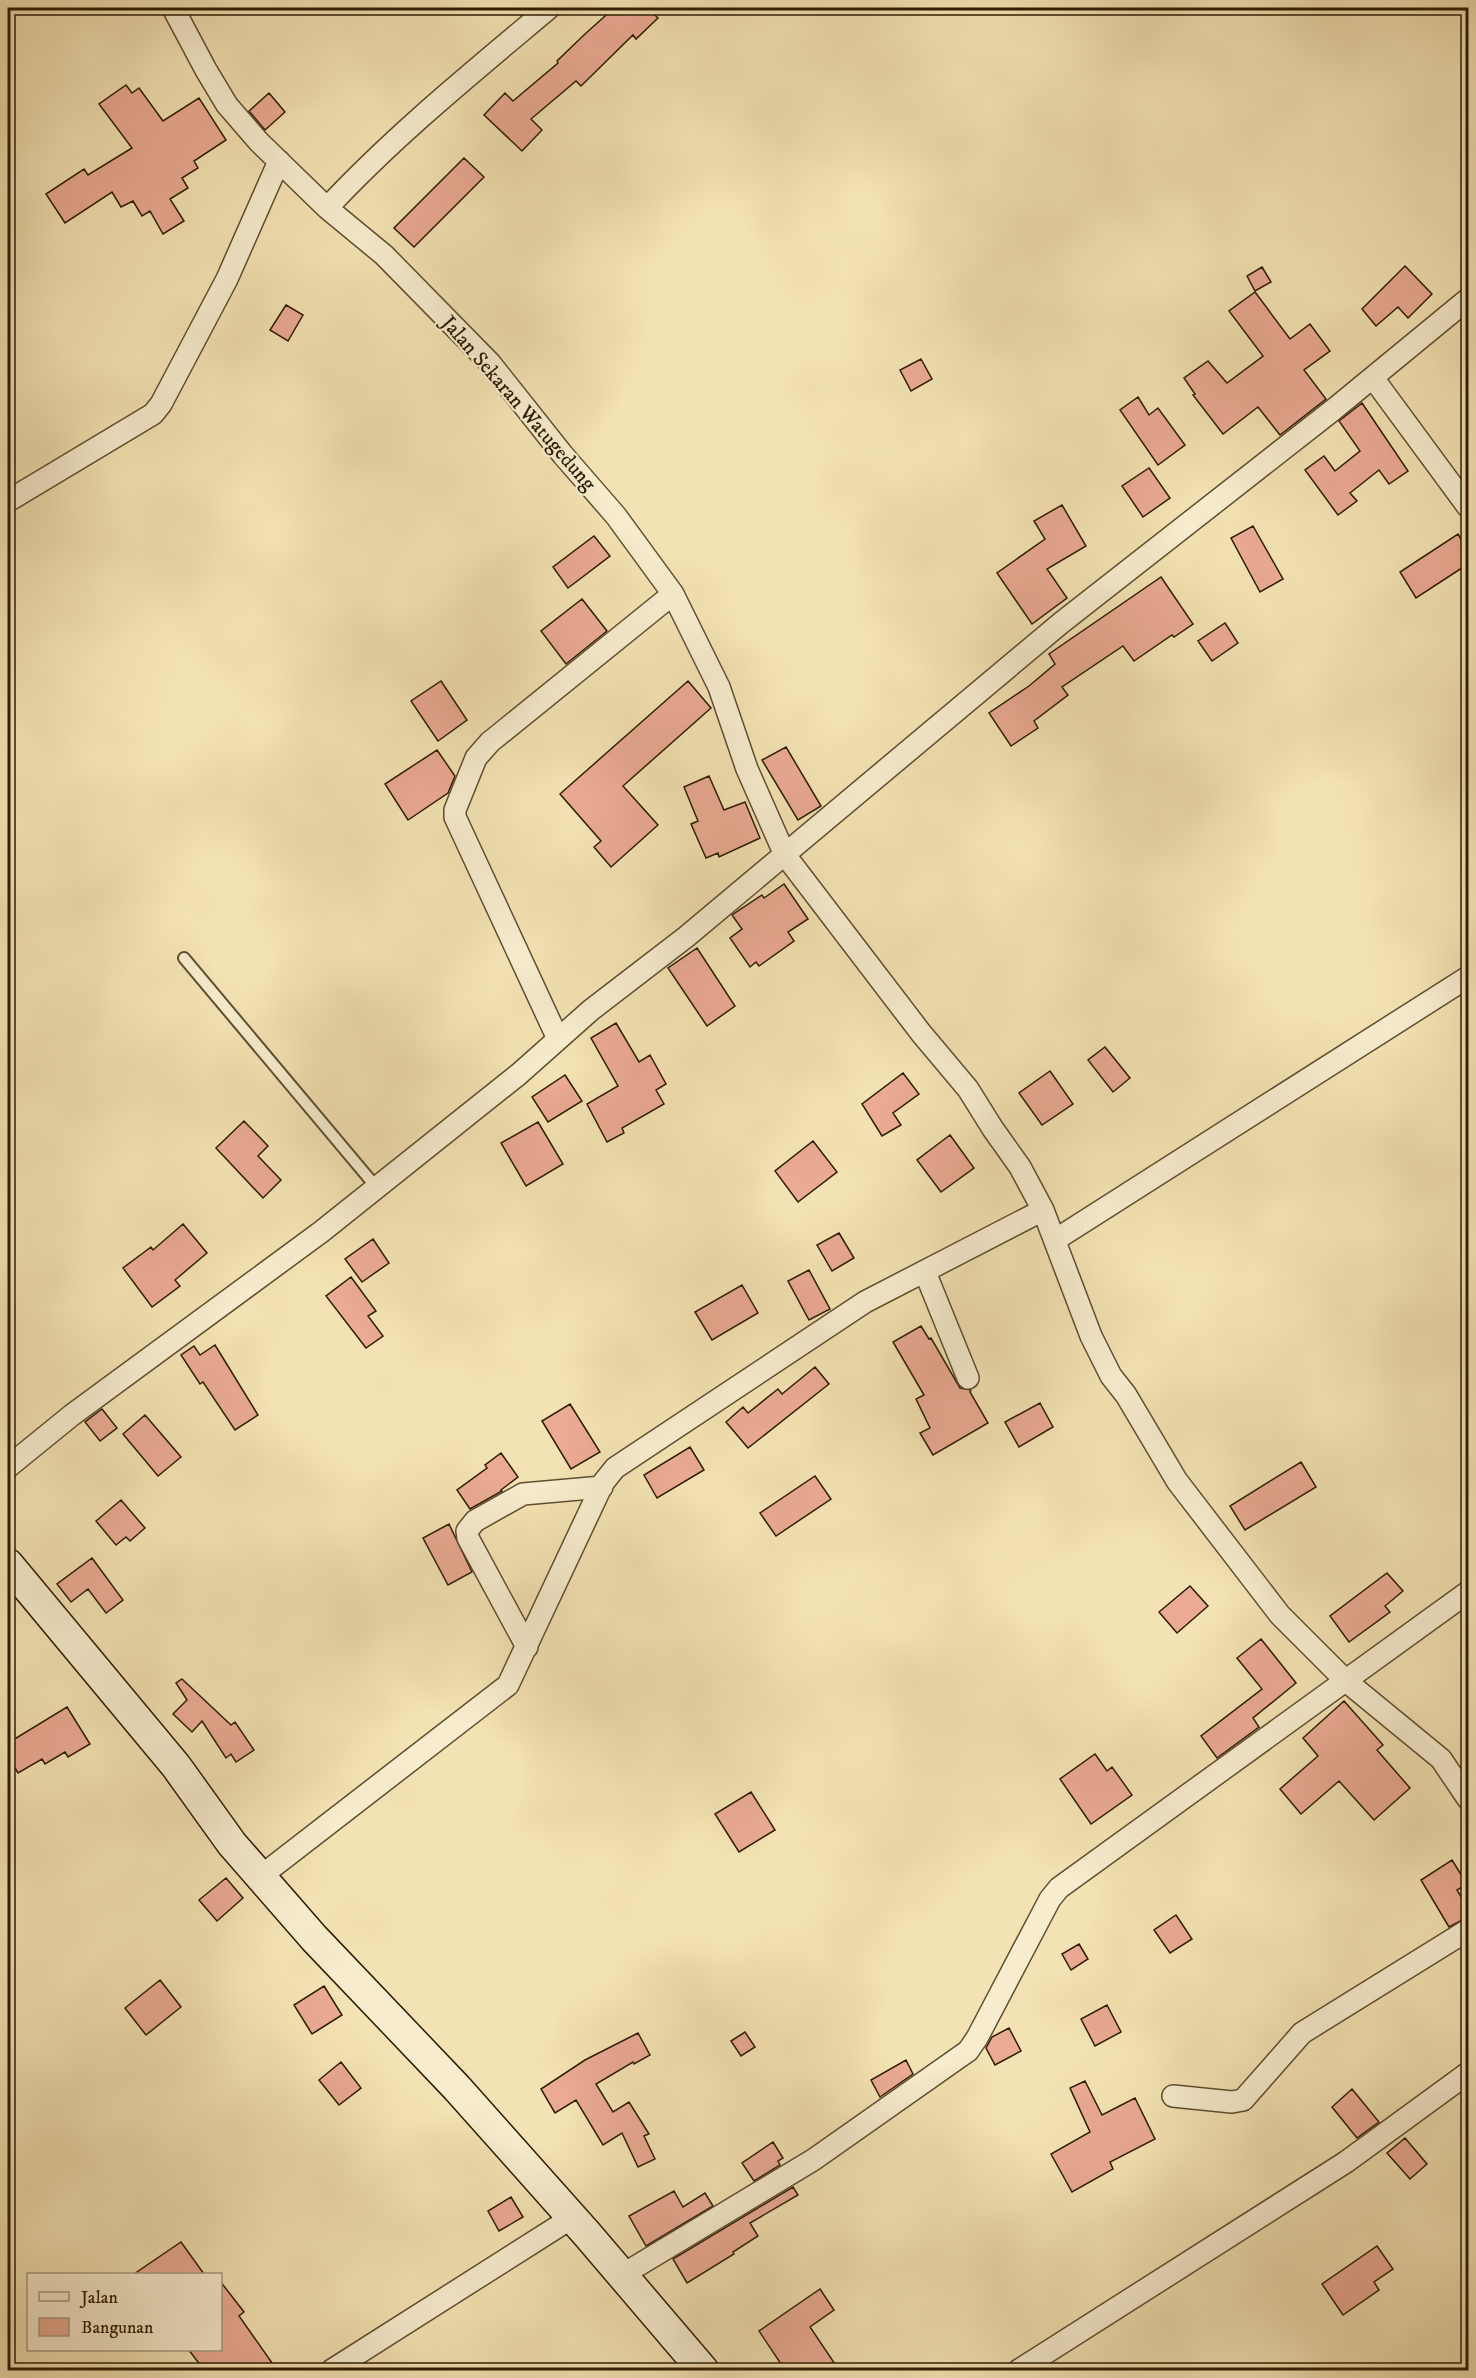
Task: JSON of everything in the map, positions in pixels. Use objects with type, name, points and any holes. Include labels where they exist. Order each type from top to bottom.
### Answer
[{"type":"street","name":"Jalan Sekaran Watugedung","points":[[173,8],[227,105],[279,161],[327,208],[384,255],[490,363],[563,455],[616,516],[673,594],[720,687],[747,769],[785,855],[921,1033],[968,1089],[1020,1167],[1043,1210],[1091,1336],[1110,1376],[1126,1395],[1177,1481],[1280,1615],[1346,1681],[1441,1760],[1468,1799]]},
{"type":"street","points":[[327,208],[366,166],[408,128],[549,8]]},
{"type":"street","points":[[8,501],[157,410],[227,279],[279,161]]},
{"type":"street","points":[[8,1467],[72,1415],[321,1232],[377,1188],[519,1074],[591,1010],[686,937],[1061,623],[1373,378],[1468,299]]},
{"type":"street","points":[[1373,378],[1468,507]]},
{"type":"street","points":[[558,1039],[455,817],[454,810],[476,758],[490,742],[673,594]]},
{"type":"street","points":[[1055,1240],[1468,977]]},
{"type":"street","points":[[261,1876],[508,1685],[602,1487],[612,1472],[625,1461],[866,1302],[1043,1210]]},
{"type":"street","points":[[924,1272],[968,1378]]},
{"type":"street","points":[[527,1647],[468,1538],[467,1531],[475,1521],[523,1494],[602,1487]]},
{"type":"street","points":[[8,1564],[176,1766],[232,1844],[314,1938],[457,2088],[573,2217],[703,2370]]},
{"type":"street","points":[[622,2275],[813,2160],[968,2051],[1050,1899],[1059,1888],[1468,1592]]},
{"type":"street","points":[[1173,2096],[1232,2102],[1243,2100],[1302,2033],[1468,1930]]},
{"type":"street","points":[[1019,2370],[1346,2162],[1468,2073]]},
{"type":"street","points":[[332,2370],[573,2217]]},
{"type":"lane","points":[[184,958],[377,1188]]},
{"type":"building","points":[[614,8],[648,8],[658,18],[636,39],[633,35],[581,86],[576,81],[531,119],[542,130],[522,151],[484,115],[505,93],[513,101],[558,63],[557,61]]},
{"type":"building","points":[[126,85],[132,93],[139,88],[163,121],[199,98],[226,140],[194,161],[198,168],[182,178],[188,188],[170,199],[184,221],[163,234],[150,211],[142,216],[133,201],[121,207],[112,192],[65,223],[46,194],[84,169],[88,175],[132,148],[99,104]]},
{"type":"building","points":[[269,93],[285,112],[265,130],[249,111]]},
{"type":"building","points":[[464,158],[484,177],[414,247],[394,228]]},
{"type":"building","points":[[1405,266],[1432,294],[1408,318],[1398,307],[1376,326],[1362,309]]},
{"type":"building","points":[[1262,267],[1271,282],[1255,291],[1247,276]]},
{"type":"building","points":[[1255,292],[1290,339],[1310,324],[1330,351],[1304,370],[1326,399],[1280,435],[1258,407],[1223,434],[1193,395],[1195,394],[1184,378],[1208,361],[1227,383],[1263,356],[1229,311]]},
{"type":"building","points":[[286,305],[303,315],[288,341],[270,330]]},
{"type":"building","points":[[921,359],[932,379],[911,391],[900,370]]},
{"type":"building","points":[[1138,397],[1149,415],[1158,408],[1185,445],[1158,465],[1120,410]]},
{"type":"building","points":[[1362,403],[1408,471],[1389,484],[1379,470],[1350,493],[1357,501],[1338,515],[1305,470],[1324,456],[1335,471],[1360,451],[1339,421]]},
{"type":"building","points":[[1149,468],[1170,498],[1143,517],[1122,486]]},
{"type":"building","points":[[1062,505],[1086,546],[1047,569],[1067,598],[1032,624],[997,573],[1045,539],[1034,521]]},
{"type":"building","points":[[1253,526],[1283,579],[1260,592],[1231,538]]},
{"type":"building","points":[[1458,534],[1468,551],[1468,564],[1416,598],[1400,572]]},
{"type":"building","points":[[594,536],[610,556],[568,588],[553,567]]},
{"type":"building","points":[[1161,577],[1193,624],[1174,637],[1172,635],[1134,661],[1123,646],[1062,687],[1068,695],[1034,721],[1038,728],[1011,746],[989,713],[1029,686],[1055,664],[1049,654]]},
{"type":"building","points":[[582,599],[607,631],[566,664],[541,631]]},
{"type":"building","points":[[1225,623],[1238,643],[1212,661],[1198,641]]},
{"type":"building","points":[[441,681],[467,720],[438,741],[411,701]]},
{"type":"building","points":[[688,681],[711,708],[623,786],[658,825],[611,867],[594,847],[601,841],[560,794]]},
{"type":"building","points":[[786,747],[821,806],[798,820],[762,760]]},
{"type":"building","points":[[437,750],[455,776],[448,793],[408,820],[385,784]]},
{"type":"building","points":[[709,776],[724,810],[745,802],[760,838],[719,857],[718,853],[706,858],[691,824],[698,821],[684,787]]},
{"type":"building","points":[[784,884],[808,919],[788,932],[794,941],[759,966],[756,962],[750,967],[730,938],[742,929],[732,915],[762,895],[764,898]]},
{"type":"building","points":[[697,948],[735,1006],[707,1026],[668,968]]},
{"type":"building","points":[[616,1023],[639,1062],[650,1055],[666,1084],[656,1090],[664,1104],[622,1128],[624,1133],[607,1142],[587,1104],[618,1086],[591,1038]]},
{"type":"building","points":[[1105,1047],[1130,1078],[1113,1092],[1088,1060]]},
{"type":"building","points":[[1050,1071],[1073,1104],[1042,1125],[1019,1093]]},
{"type":"building","points":[[903,1073],[919,1094],[893,1113],[901,1125],[882,1136],[862,1104]]},
{"type":"building","points":[[565,1075],[582,1101],[548,1122],[532,1097]]},
{"type":"building","points":[[244,1121],[268,1146],[258,1156],[281,1180],[263,1198],[216,1148]]},
{"type":"building","points":[[538,1122],[563,1164],[526,1186],[501,1143]]},
{"type":"building","points":[[950,1135],[974,1168],[941,1192],[917,1160]]},
{"type":"building","points":[[813,1141],[837,1172],[798,1202],[775,1171]]},
{"type":"building","points":[[183,1224],[207,1253],[175,1280],[180,1286],[152,1307],[123,1268],[151,1247],[153,1250]]},
{"type":"building","points":[[839,1233],[854,1258],[832,1271],[817,1245]]},
{"type":"building","points":[[373,1239],[389,1263],[362,1282],[345,1259]]},
{"type":"building","points":[[809,1270],[830,1309],[809,1320],[788,1281]]},
{"type":"building","points":[[351,1277],[376,1311],[368,1316],[383,1336],[366,1348],[326,1296]]},
{"type":"building","points":[[742,1285],[758,1313],[712,1340],[695,1312]]},
{"type":"building","points":[[921,1326],[929,1339],[931,1338],[960,1388],[971,1390],[970,1392],[988,1423],[933,1455],[920,1433],[930,1428],[916,1399],[924,1395],[893,1342]]},
{"type":"building","points":[[215,1345],[258,1415],[235,1430],[203,1382],[200,1384],[181,1355],[194,1346],[200,1355]]},
{"type":"building","points":[[815,1367],[829,1384],[748,1448],[726,1422],[743,1407],[748,1413],[778,1389],[782,1394]]},
{"type":"building","points":[[1040,1403],[1053,1427],[1019,1447],[1005,1422]]},
{"type":"building","points":[[570,1404],[600,1452],[571,1469],[542,1421]]},
{"type":"building","points":[[102,1409],[117,1428],[100,1441],[85,1422]]},
{"type":"building","points":[[145,1415],[181,1457],[158,1476],[123,1434]]},
{"type":"building","points":[[690,1447],[704,1470],[657,1498],[644,1475]]},
{"type":"building","points":[[501,1453],[518,1477],[502,1491],[470,1509],[457,1490],[487,1468],[485,1465]]},
{"type":"building","points":[[1301,1462],[1316,1487],[1245,1530],[1230,1506]]},
{"type":"building","points":[[815,1476],[831,1499],[776,1536],[760,1513]]},
{"type":"building","points":[[121,1500],[145,1528],[130,1541],[126,1537],[116,1545],[96,1521]]},
{"type":"building","points":[[449,1524],[472,1572],[448,1585],[423,1538]]},
{"type":"building","points":[[92,1558],[123,1600],[106,1613],[88,1589],[71,1602],[57,1584]]},
{"type":"building","points":[[1387,1573],[1403,1591],[1385,1606],[1390,1612],[1349,1642],[1330,1616]]},
{"type":"building","points":[[1190,1586],[1208,1606],[1177,1633],[1159,1612]]},
{"type":"building","points":[[1261,1639],[1296,1683],[1253,1718],[1259,1727],[1217,1758],[1201,1736],[1262,1689],[1237,1658]]},
{"type":"building","points":[[182,1679],[231,1725],[235,1722],[254,1750],[236,1762],[231,1754],[226,1758],[202,1721],[192,1732],[173,1714],[187,1700],[176,1683]]},
{"type":"building","points":[[1344,1701],[1383,1745],[1377,1750],[1410,1788],[1374,1820],[1339,1781],[1301,1814],[1280,1789],[1318,1756],[1303,1738]]},
{"type":"building","points":[[67,1707],[90,1744],[68,1757],[65,1752],[45,1764],[42,1759],[18,1773],[8,1756],[8,1743]]},
{"type":"building","points":[[1095,1754],[1107,1771],[1112,1767],[1132,1795],[1091,1824],[1060,1779]]},
{"type":"building","points":[[751,1792],[775,1830],[739,1852],[715,1814]]},
{"type":"building","points":[[1452,1860],[1467,1884],[1457,1890],[1468,1908],[1468,1917],[1449,1927],[1421,1880]]},
{"type":"building","points":[[226,1878],[243,1898],[217,1921],[199,1900]]},
{"type":"building","points":[[1176,1915],[1192,1939],[1170,1953],[1154,1930]]},
{"type":"building","points":[[1079,1944],[1088,1959],[1071,1970],[1062,1954]]},
{"type":"building","points":[[160,1980],[181,2007],[146,2035],[125,2008]]},
{"type":"building","points":[[324,1986],[342,2015],[312,2034],[294,2005]]},
{"type":"building","points":[[1107,2005],[1121,2032],[1095,2046],[1081,2019]]},
{"type":"building","points":[[1009,2028],[1021,2051],[995,2065],[986,2048],[992,2037]]},
{"type":"building","points":[[745,2032],[755,2047],[741,2056],[731,2041]]},
{"type":"building","points":[[638,2033],[650,2055],[634,2064],[633,2062],[596,2084],[613,2112],[629,2102],[649,2134],[644,2136],[655,2159],[638,2167],[622,2133],[603,2145],[576,2100],[555,2113],[541,2089],[585,2060]]},
{"type":"building","points":[[906,2060],[913,2074],[880,2097],[871,2080]]},
{"type":"building","points":[[341,2062],[361,2088],[339,2105],[319,2080]]},
{"type":"building","points":[[1085,2081],[1102,2115],[1135,2098],[1155,2139],[1110,2162],[1113,2169],[1072,2192],[1051,2154],[1090,2132],[1070,2088]]},
{"type":"building","points":[[1352,2089],[1379,2122],[1357,2138],[1332,2107]]},
{"type":"building","points":[[1405,2138],[1427,2164],[1410,2179],[1387,2153]]},
{"type":"building","points":[[773,2142],[783,2158],[778,2161],[780,2165],[754,2181],[742,2163]]},
{"type":"building","points":[[793,2187],[798,2195],[750,2223],[758,2236],[687,2283],[673,2259]]},
{"type":"building","points":[[674,2191],[683,2207],[705,2193],[713,2206],[646,2246],[629,2216]]},
{"type":"building","points":[[511,2197],[523,2217],[499,2231],[488,2211]]},
{"type":"building","points":[[181,2242],[203,2273],[135,2273]]},
{"type":"building","points":[[1377,2246],[1393,2269],[1374,2282],[1379,2290],[1343,2315],[1322,2284]]},
{"type":"building","points":[[222,2284],[244,2312],[239,2316],[277,2370],[204,2370],[190,2351],[222,2351]]},
{"type":"building","points":[[820,2289],[834,2310],[810,2327],[839,2370],[785,2370],[759,2331]]}]
